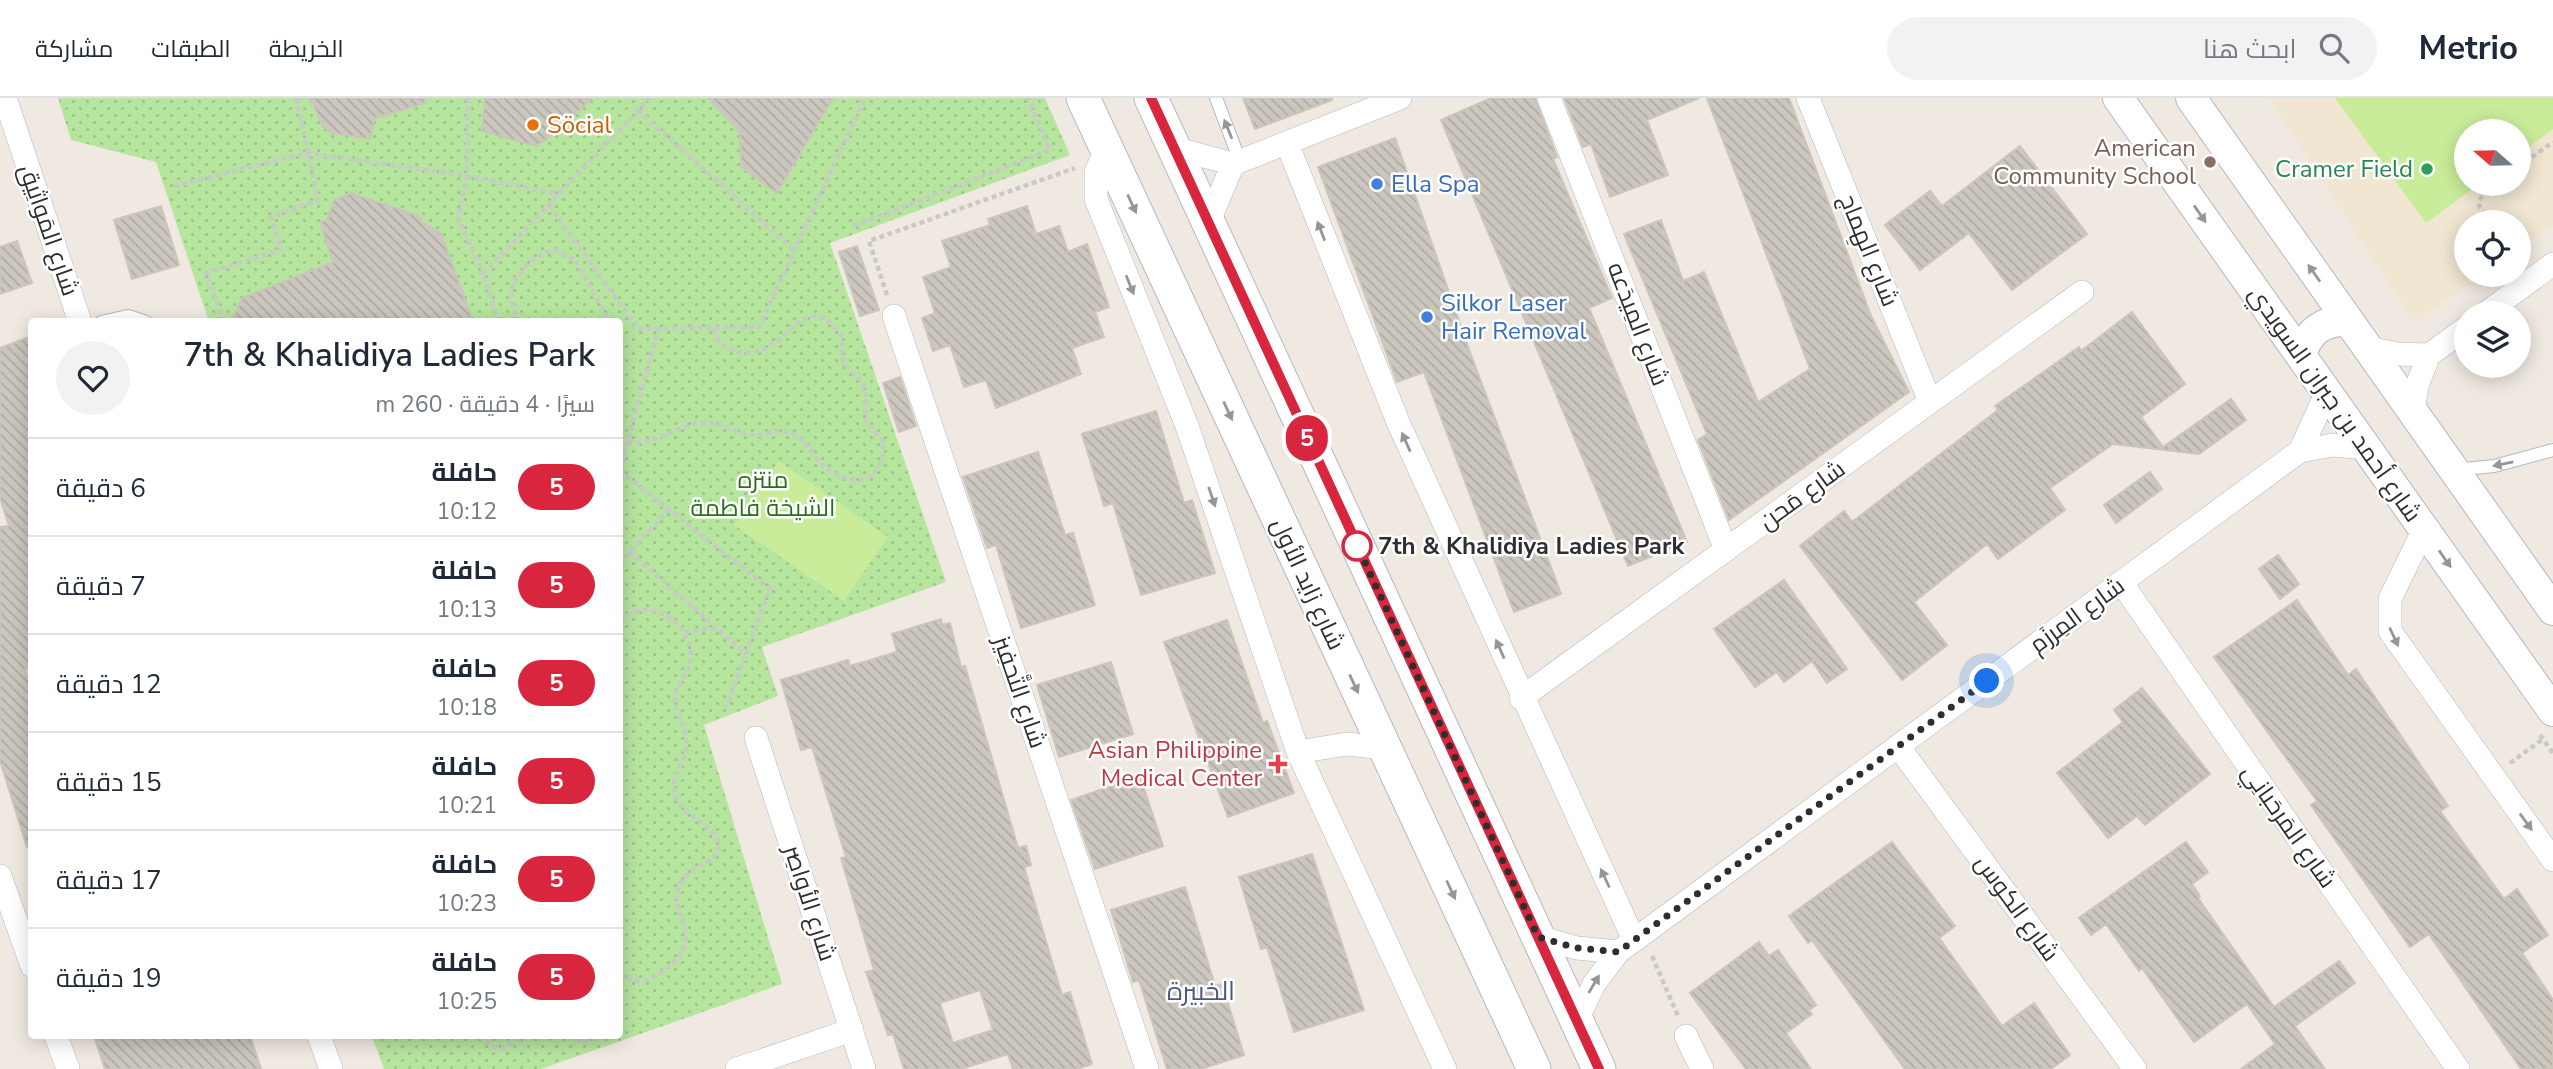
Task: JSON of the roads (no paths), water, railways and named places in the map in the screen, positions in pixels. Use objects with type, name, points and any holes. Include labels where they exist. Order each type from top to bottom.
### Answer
[{"type":"main road","name":"شارع زايد الأول","points":[[1083,98],[1103,154],[1534,1069]]},
{"type":"main road","points":[[1150,98],[1600,1069]]},
{"type":"street","name":"شارع المَواثِيق","points":[[5,98],[79,318]]},
{"type":"street","points":[[1174,148],[1237,162],[1400,98]]},
{"type":"street","name":"شارع المِيدَعه","points":[[1549,98],[1726,550]]},
{"type":"street","name":"شارع الهِماج","points":[[1808,98],[1930,402]]},
{"type":"street","name":"شارع أحمد بن جبران السويدي","points":[[2118,98],[2553,710]]},
{"type":"street","points":[[2191,98],[2451,470],[2553,610]]},
{"type":"street","points":[[1287,143],[1398,422],[1632,942],[1577,948],[1538,937]]},
{"type":"street","points":[[1103,154],[1094,186],[1096,199],[1187,426],[1298,752],[1445,1069]]},
{"type":"street","points":[[1208,223],[1237,162]]},
{"type":"street","points":[[2502,301],[2553,264]]},
{"type":"street","name":"شارع مَحن","points":[[1521,698],[2082,292]]},
{"type":"street","name":"شارع التَّحفِيز","points":[[894,316],[1147,1069]]},
{"type":"street","points":[[2301,356],[2304,345],[2317,328],[2337,321],[2347,321]]},
{"type":"street","points":[[2413,414],[2418,383],[2429,355],[2454,337]]},
{"type":"street","points":[[2367,348],[2398,354],[2429,355]]},
{"type":"street","name":"شارع المِرزَم","points":[[2300,451],[2327,392]]},
{"type":"street","name":"شارع المِرزَم","points":[[1577,1020],[1594,984],[1632,942],[2300,451],[2333,445],[2367,448]]},
{"type":"street","points":[[2424,528],[2390,599],[2390,631],[2553,860]]},
{"type":"street","name":"شارع المَرحَبانِي","points":[[2121,582],[2458,1069]]},
{"type":"street","name":"شارع الأواصِر","points":[[756,738],[864,1069]]},
{"type":"street","points":[[1298,752],[1347,744],[1384,748]]},
{"type":"street","name":"شارع الكوس","points":[[1898,746],[2136,1069]]},
{"type":"street","points":[[0,876],[28,955]]},
{"type":"street","points":[[737,1069],[852,1030]]},
{"type":"street","points":[[1686,1036],[1702,1069]]},
{"type":"street","points":[[57,1039],[68,1069]]},
{"type":"street","points":[[321,1039],[331,1069]]},
{"type":"lane","points":[[1216,98],[1237,162]]},
{"type":"lane","points":[[2451,470],[2494,466],[2553,450]]},
{"type":"place","name":"Söcial","points":[[533,125]]},
{"type":"place","name":"American Community School","points":[[2210,162]]},
{"type":"place","name":"Cramer Field","points":[[2427,169]]},
{"type":"place","name":"Ella Spa","points":[[1377,184]]},
{"type":"place","name":"Silkor Laser Hair Removal","points":[[1427,317]]},
{"type":"place","name":"7th & Khalidiya Ladies Park","points":[[1357,546]]},
{"type":"place","name":"Asian Philippine Medical Center","points":[[1278,764]]},
{"type":"district","name":"الخبيرة","points":[[1201,991]]},
{"type":"park label","name":"منتزه الشيخة فاطمة","points":[[763,494]]}]
